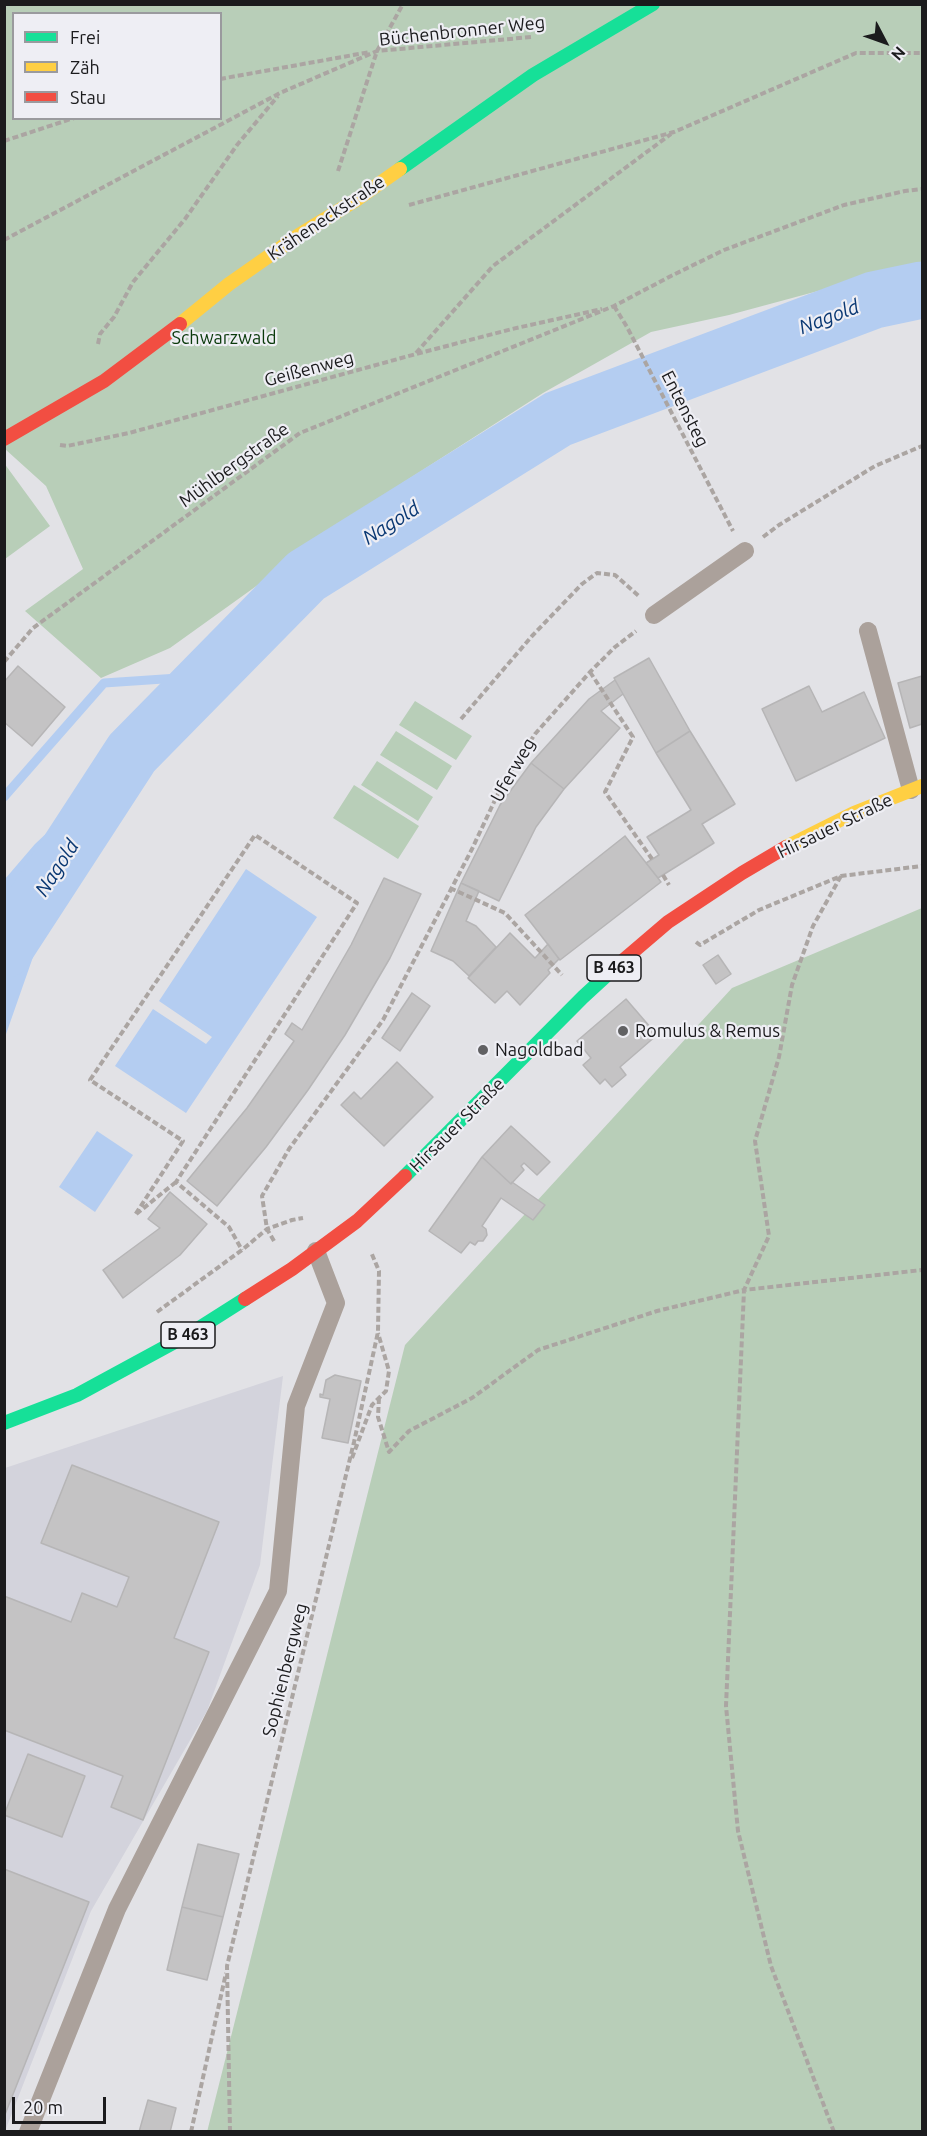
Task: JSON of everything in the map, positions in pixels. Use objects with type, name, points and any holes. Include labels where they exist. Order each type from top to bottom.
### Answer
[{"type":"main road","name":"Kräheneckstraße","points":[[4,439],[104,381],[164,337],[229,284],[299,235],[356,200],[532,75],[653,4]]},
{"type":"main road","name":"Hirsauer Straße","points":[[4,1423],[76,1395],[193,1332],[316,1251],[357,1221],[420,1162],[583,997],[668,922],[742,873],[801,839],[854,813],[917,788]]},
{"type":"lane","points":[[654,615],[745,551]]},
{"type":"lane","points":[[868,631],[917,788]]},
{"type":"lane","points":[[28,2132],[117,1909],[278,1591],[296,1406],[336,1303],[316,1251]]},
{"type":"path","points":[[356,200],[338,172],[376,51],[403,4]]},
{"type":"path","name":"Büchenbronner Weg","points":[[4,240],[280,93],[376,51],[539,37]]},
{"type":"path","points":[[222,79],[376,51]]},
{"type":"path","points":[[401,207],[674,132],[856,53],[922,53]]},
{"type":"path","points":[[100,334],[114,317],[133,282],[185,219],[237,145],[280,93]]},
{"type":"path","points":[[4,141],[68,120]]},
{"type":"path","points":[[416,354],[493,266],[674,132]]},
{"type":"path","points":[[614,306],[724,250],[834,209],[905,191],[922,189]]},
{"type":"path","name":"Geißenweg","points":[[56,444],[67,446],[129,433],[416,354],[614,306]]},
{"type":"path","name":"Entensteg","points":[[614,306],[730,526]]},
{"type":"path","name":"Mühlbergstraße","points":[[4,662],[33,628],[300,433],[614,306]]},
{"type":"path","points":[[745,551],[779,525],[875,466],[922,446]]},
{"type":"path","points":[[461,719],[532,636],[582,585],[597,573],[615,574],[638,593],[654,615]]},
{"type":"path","name":"Uferweg","points":[[242,1250],[267,1229],[262,1196],[273,1175],[289,1149],[383,1020],[472,849],[503,783],[535,734],[590,672],[615,647],[654,615]]},
{"type":"path","points":[[590,672],[633,737],[605,792],[652,859]]},
{"type":"path","points":[[255,835],[357,903],[176,1182],[135,1215],[183,1141],[90,1080],[255,835]]},
{"type":"path","points":[[668,922],[700,945],[759,910],[841,876],[922,866]]},
{"type":"path","points":[[834,2132],[771,1966],[738,1831],[726,1706],[744,1290],[769,1236],[755,1141],[779,1057],[792,985],[813,926],[841,876]]},
{"type":"path","points":[[450,888],[505,913],[583,997]]},
{"type":"path","points":[[148,1318],[242,1250],[229,1227],[176,1182]]},
{"type":"path","name":"Sophienbergweg","points":[[230,2132],[228,1966],[346,1476],[378,1332],[379,1271],[357,1221]]},
{"type":"path","points":[[379,1398],[378,1417],[389,1452],[409,1431],[472,1398],[538,1350],[657,1311],[744,1290],[922,1270]]},
{"type":"path","points":[[346,1476],[372,1405],[386,1391],[389,1371],[378,1332]]},
{"type":"path","points":[[191,2132],[228,1966]]},
{"type":"shaded area","points":[[283,1376],[260,1565],[207,1711],[91,1911],[5,2131],[5,1468]]},
{"type":"green space","name":"Schwarzwald","points":[[5,5],[922,5],[922,263],[729,315],[651,332],[543,393],[379,498],[170,648],[101,678],[25,611],[83,569],[46,486],[5,449]]},
{"type":"green space","points":[[4,463],[50,526],[5,559],[4,559]]},
{"type":"green space","points":[[415,701],[472,736],[456,760],[399,725]]},
{"type":"green space","points":[[396,731],[452,766],[437,790],[380,755]]},
{"type":"green space","points":[[377,761],[433,797],[418,821],[361,785]]},
{"type":"green space","points":[[354,785],[419,826],[398,859],[333,818]]},
{"type":"green space","points":[[922,908],[922,2131],[207,2132],[405,1345],[732,988]]},
{"type":"water","points":[[132,753],[40,937],[5,1037],[5,879],[35,844]]},
{"type":"water","points":[[246,869],[317,917],[186,1113],[115,1066],[153,1009],[206,1044],[212,1037],[159,1001]]},
{"type":"water","points":[[97,1131],[133,1155],[95,1212],[59,1187]]},
{"type":"building","points":[[649,658],[690,731],[656,753],[614,678]]},
{"type":"building","points":[[18,666],[65,707],[32,746],[4,722],[4,682]]},
{"type":"building","points":[[922,676],[922,724],[910,728],[898,683]]},
{"type":"building","points":[[615,680],[623,694],[601,711],[620,728],[564,789],[531,763],[589,699]]},
{"type":"building","points":[[809,686],[822,712],[864,692],[885,738],[796,781],[762,709]]},
{"type":"building","points":[[690,731],[735,804],[702,824],[714,843],[658,878],[646,863],[659,855],[647,837],[691,810],[656,753]]},
{"type":"building","points":[[531,763],[564,789],[536,827],[499,901],[461,883],[500,805]]},
{"type":"building","points":[[625,836],[661,882],[560,960],[525,915]]},
{"type":"building","points":[[384,878],[421,894],[390,958],[345,1035],[308,1090],[266,1147],[217,1206],[187,1181],[247,1108],[294,1041],[285,1034],[292,1023],[302,1030],[351,945]]},
{"type":"building","points":[[461,883],[479,891],[466,921],[476,926],[496,947],[469,976],[453,961],[431,951]]},
{"type":"building","points":[[510,933],[535,958],[548,944],[559,959],[548,970],[550,973],[520,1005],[507,991],[495,1003],[468,978]]},
{"type":"building","points":[[718,955],[731,974],[716,984],[703,965]]},
{"type":"building","points":[[412,993],[430,1006],[400,1051],[382,1038]]},
{"type":"building","points":[[626,999],[657,1035],[620,1067],[626,1075],[612,1087],[605,1079],[600,1084],[583,1065],[591,1058],[577,1041]]},
{"type":"building","points":[[397,1062],[433,1097],[384,1146],[341,1105],[354,1092],[361,1099]]},
{"type":"building","points":[[511,1126],[550,1162],[537,1175],[524,1163],[521,1166],[524,1170],[511,1184],[482,1157]]},
{"type":"building","points":[[482,1157],[511,1184],[512,1182],[545,1205],[533,1220],[501,1198],[482,1226],[486,1229],[487,1235],[483,1241],[478,1241],[475,1245],[470,1242],[461,1253],[429,1231]]},
{"type":"building","points":[[170,1192],[207,1224],[180,1255],[123,1298],[103,1270],[160,1228],[148,1219]]},
{"type":"building","points":[[335,1375],[361,1381],[348,1443],[322,1438],[330,1399],[320,1397],[320,1394],[323,1395],[326,1380]]},
{"type":"building","points":[[72,1465],[219,1522],[174,1638],[209,1652],[143,1820],[111,1807],[123,1776],[4,1730],[4,1596],[71,1622],[82,1593],[117,1607],[129,1577],[41,1543]]},
{"type":"building","points":[[28,1754],[85,1776],[62,1837],[4,1815]]},
{"type":"building","points":[[198,1844],[239,1854],[223,1917],[182,1907]]},
{"type":"building","points":[[4,1869],[89,1902],[4,2117]]},
{"type":"building","points":[[182,1907],[223,1917],[207,1980],[167,1970]]},
{"type":"building","points":[[148,2100],[176,2108],[170,2132],[139,2132]]},
{"type":"waterway","name":"Nagold","points":[[4,950],[132,753],[306,576],[558,419],[874,300],[922,290]]},
{"type":"waterway","points":[[4,797],[104,683],[208,676]]},
{"type":"traffic: fast","points":[[400,169],[533,75],[653,4]]},
{"type":"traffic: fast","points":[[405,1176],[583,997],[620,963]]},
{"type":"traffic: fast","points":[[4,1423],[77,1395],[193,1332],[245,1299]]},
{"type":"traffic: slow","points":[[180,324],[229,284],[400,169]]},
{"type":"traffic: slow","points":[[786,847],[854,813],[922,786]]},
{"type":"traffic: jam","points":[[4,439],[104,381],[180,324]]},
{"type":"traffic: jam","points":[[620,963],[668,922],[786,847]]},
{"type":"traffic: jam","points":[[245,1299],[292,1269],[357,1221],[405,1176]]},
{"type":"place","name":"Romulus & Remus","points":[[623,1031]]},
{"type":"place","name":"Nagoldbad","points":[[483,1050]]}]
